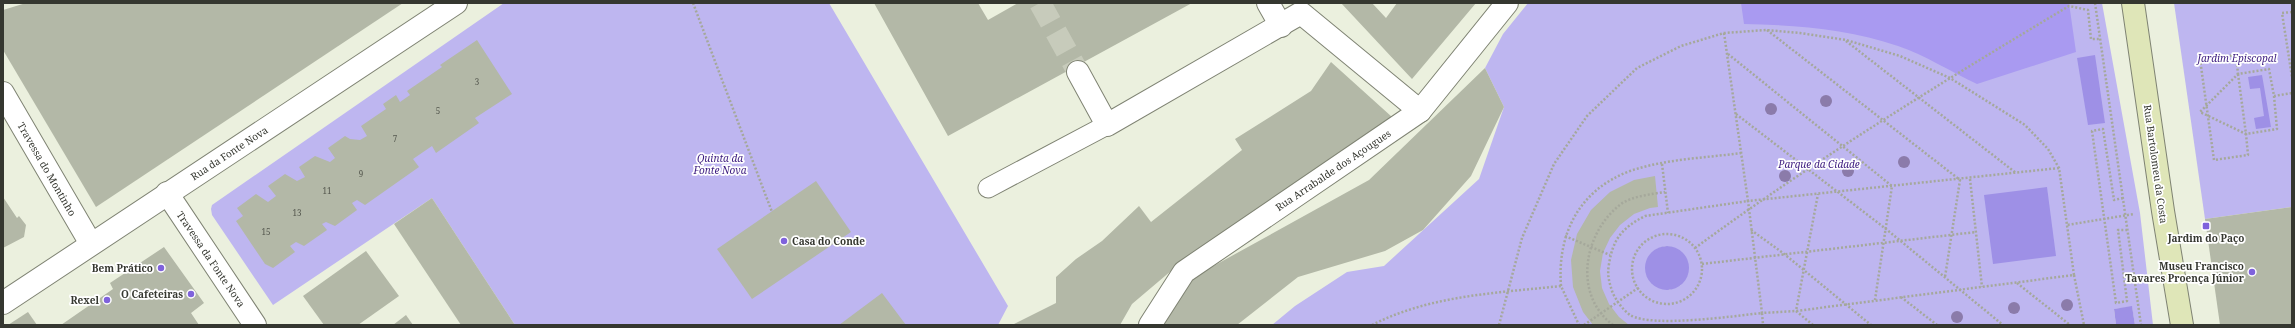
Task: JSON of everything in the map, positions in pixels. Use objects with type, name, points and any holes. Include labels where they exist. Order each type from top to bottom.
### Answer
[{"type":"main road","name":"Rua Bartolomeu da Costa","points":[[2133,3],[2163,211],[2182,325]]},
{"type":"street","name":"Rua da Fonte Nova","points":[[3,302],[456,3]]},
{"type":"street","points":[[1268,3],[1281,26]]},
{"type":"street","name":"Rua Arrabalde dos Açougues","points":[[1150,325],[1184,272],[1420,111],[1507,3]]},
{"type":"street","points":[[1078,72],[1107,124],[1281,26],[1301,13],[1420,111]]},
{"type":"street","name":"Travessa do Montinho","points":[[3,93],[91,244]]},
{"type":"street","name":"Travessa da Fonte Nova","points":[[168,193],[255,325]]},
{"type":"lane","points":[[988,188],[1107,124]]},
{"type":"path","points":[[693,3],[772,212]]},
{"type":"path","points":[[2095,3],[2141,325]]},
{"type":"path","points":[[1695,248],[1749,208],[1884,120],[2069,6],[2088,10],[2091,39],[2100,39]]},
{"type":"path","points":[[2292,12],[2282,13],[2290,53],[2292,77]]},
{"type":"path","points":[[1766,30],[1960,180]]},
{"type":"path","points":[[1499,325],[1509,292],[1522,238],[1554,164],[1587,116],[1637,68],[1681,46],[1724,33],[1766,30],[1800,33],[1846,40],[1900,56],[1950,78],[2026,125],[2048,149],[2059,168],[2074,275],[2084,325]]},
{"type":"path","points":[[1724,33],[1749,208],[1763,325]]},
{"type":"path","points":[[1846,40],[2016,173]]},
{"type":"path","points":[[1728,53],[1892,186]]},
{"type":"path","points":[[2236,55],[2248,156],[2214,160],[2207,105],[2200,59],[2236,55]]},
{"type":"path","points":[[2269,69],[2274,96],[2277,129],[2246,134],[2200,112],[2238,74],[2269,69]]},
{"type":"path","points":[[2274,96],[2292,93]]},
{"type":"path","points":[[1736,114],[1900,240],[2003,325]]},
{"type":"path","points":[[2123,198],[2114,200],[2103,129],[2092,131],[2116,303],[2127,301],[2118,230],[2127,230]]},
{"type":"path","points":[[1579,325],[1561,286],[1560,264],[1565,236],[1578,209],[1607,182],[1631,171],[1662,164],[1741,152]]},
{"type":"path","points":[[1662,164],[1668,213]]},
{"type":"path","points":[[2059,168],[1970,179],[1748,201],[1645,216],[1632,223],[1620,233],[1610,255],[1607,275],[1614,298],[1630,316],[1655,322],[1796,311],[2074,275]]},
{"type":"path","points":[[1970,179],[1982,287]]},
{"type":"path","points":[[1945,278],[1960,180]]},
{"type":"path","points":[[1875,300],[1892,186]]},
{"type":"path","points":[[1613,325],[1601,313],[1587,277],[1588,257],[1591,247],[1601,223],[1622,203],[1666,192]]},
{"type":"path","points":[[1796,311],[1818,194]]},
{"type":"path","points":[[2067,225],[2125,217]]},
{"type":"path","points":[[1751,230],[1783,253],[1871,325]]},
{"type":"path","points":[[1702,264],[1755,256],[1976,232]]},
{"type":"path","points":[[1667,234],[1688,240],[1695,248],[1702,264],[1699,284],[1684,300],[1675,303],[1654,302],[1638,288],[1632,268],[1634,257],[1647,240],[1656,235],[1667,234]]},
{"type":"path","points":[[1565,236],[1610,255]]},
{"type":"path","points":[[2017,283],[2070,325]]},
{"type":"path","points":[[1372,325],[1396,313],[1441,300],[1561,286]]},
{"type":"path","points":[[1584,325],[1638,288]]},
{"type":"path","points":[[1902,297],[1937,325]]},
{"type":"path","points":[[1796,311],[1813,325]]},
{"type":"green space","name":"Quinta da Fonte Nova","points":[[504,3],[829,3],[1008,306],[998,325],[515,325],[432,198],[273,305],[212,215],[212,205]]},
{"type":"green space","name":"Parque da Cidade","points":[[1528,3],[2102,3],[2140,213],[2153,325],[2135,325],[2132,307],[2114,309],[2116,325],[1272,325],[1295,306],[1347,272],[1384,266],[1479,179],[1504,107],[1485,68],[1503,34]],"holes":[[[1665,246],[1672,247],[1681,285],[1669,290],[1657,249]]]},
{"type":"green space","name":"Jardim Episcopal","points":[[2174,3],[2292,3],[2292,207],[2205,219]]},
{"type":"shaded area","points":[[1741,3],[2069,3],[2076,52],[1977,84],[1918,54],[1879,40],[1822,29],[1783,25],[1744,24]]},
{"type":"shaded area","points":[[2095,55],[2105,123],[2088,125],[2077,58]]},
{"type":"shaded area","points":[[2262,75],[2271,127],[2256,129],[2254,118],[2264,116],[2260,88],[2250,89],[2248,77]]},
{"type":"shaded area","points":[[2047,187],[2056,256],[1993,264],[1984,195]]},
{"type":"shaded area","points":[[1667,246],[1679,250],[1685,256],[1689,268],[1685,280],[1679,286],[1667,290],[1655,286],[1649,280],[1645,268],[1649,256],[1655,250]]},
{"type":"shaded area","points":[[2132,306],[2135,325],[2116,325],[2114,309]]},
{"type":"building","points":[[26,3],[403,3],[96,207],[3,50],[3,10]]},
{"type":"building","points":[[874,3],[978,3],[988,20],[1018,3],[1192,3],[948,136]]},
{"type":"building","points":[[1341,3],[1372,3],[1386,18],[1397,3],[1476,3],[1412,79]]},
{"type":"building","points":[[477,40],[512,94],[475,118],[479,123],[436,153],[432,146],[413,159],[419,167],[365,205],[357,200],[352,203],[357,210],[335,226],[326,222],[322,224],[327,230],[304,246],[296,242],[290,246],[295,252],[273,268],[265,264],[236,221],[243,216],[237,208],[256,194],[268,202],[276,196],[268,186],[285,174],[297,181],[305,177],[299,167],[315,156],[330,162],[335,158],[328,148],[345,136],[350,139],[360,140],[367,136],[361,126],[386,109],[383,104],[396,95],[400,102],[410,95],[407,91],[442,67],[440,65]]},
{"type":"building","points":[[1331,62],[1392,117],[1178,265],[1132,304],[1120,325],[1012,325],[1056,303],[1056,277],[1076,259],[1102,241],[1139,206],[1151,222],[1242,150],[1235,139],[1311,91]]},
{"type":"building","points":[[1485,68],[1504,107],[1471,176],[1423,230],[1385,251],[1298,277],[1237,325],[1159,325],[1190,279],[1369,180]]},
{"type":"building","points":[[1655,176],[1658,207],[1650,208],[1634,214],[1620,225],[1610,238],[1603,253],[1600,271],[1602,288],[1609,304],[1619,317],[1629,325],[1593,325],[1583,312],[1573,287],[1571,260],[1577,234],[1591,210],[1610,192],[1634,180]]},
{"type":"building","name":"Casa do Conde","points":[[816,181],[851,232],[752,299],[717,249]]},
{"type":"building","points":[[3,197],[17,218],[19,216],[26,225],[24,237],[3,248]]},
{"type":"building","points":[[432,198],[515,325],[461,325],[394,224]]},
{"type":"building","name":"Museu Francisco Tavares Proença Júnior","points":[[2292,207],[2292,325],[2220,325],[2205,219]]},
{"type":"building","points":[[164,247],[204,303],[191,313],[199,325],[61,325],[113,289],[110,283]]},
{"type":"building","points":[[366,251],[399,296],[358,325],[324,325],[303,296]]},
{"type":"building","points":[[882,293],[906,325],[839,325]]},
{"type":"building","points":[[28,312],[37,325],[8,325]]},
{"type":"building","points":[[406,315],[413,325],[393,325]]},
{"type":"tunnel","points":[[1040,3],[1078,72]]},
{"type":"place","name":"Jardim do Paço","points":[[2206,226]]},
{"type":"place","name":"Casa do Conde","points":[[784,241]]},
{"type":"place","name":"Bem Prático","points":[[161,268]]},
{"type":"place","name":"Museu Francisco Tavares Proença Júnior","points":[[2252,272]]},
{"type":"place","name":"O Cafeteiras","points":[[191,294]]},
{"type":"place","name":"Rexel","points":[[107,300]]}]
